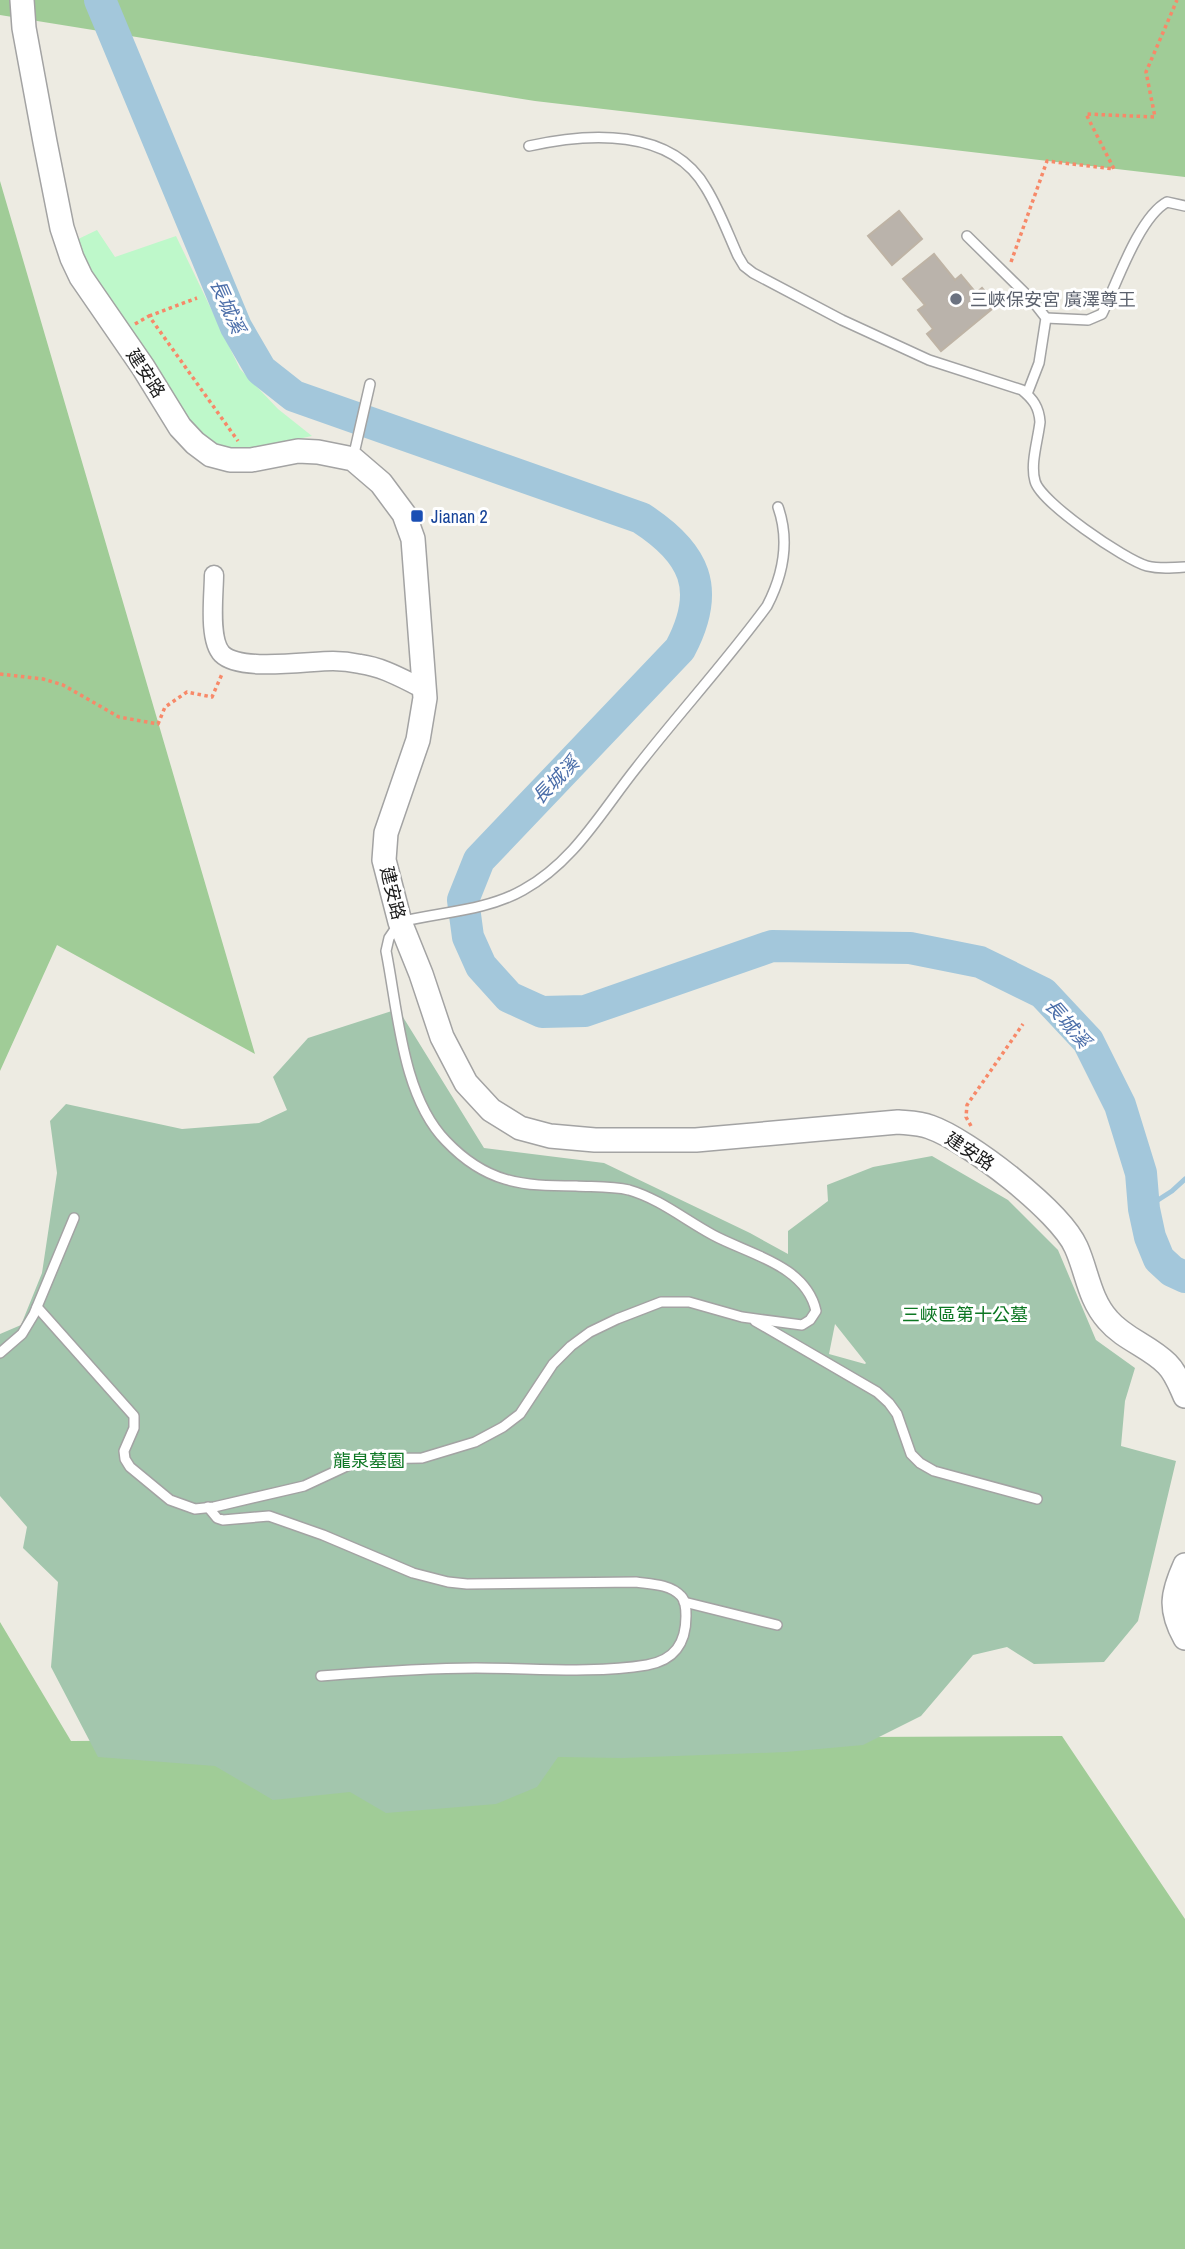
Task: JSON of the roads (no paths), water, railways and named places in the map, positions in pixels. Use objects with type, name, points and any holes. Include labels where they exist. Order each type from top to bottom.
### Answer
[{"type":"street","name":"建安路","points":[[22,0],[24,28],[62,228],[76,268],[180,427],[211,455],[230,460],[251,460],[298,451],[318,452],[353,460],[368,470],[393,497],[404,514],[413,539],[424,689],[418,740],[386,833],[384,860],[400,922],[442,1037],[466,1083],[491,1110],[520,1128],[550,1136],[696,1140],[898,1122],[928,1126],[951,1136],[988,1161],[1047,1208],[1060,1222],[1076,1245],[1096,1304],[1122,1334],[1166,1363],[1176,1375],[1185,1396]]},
{"type":"street","points":[[214,575],[213,627],[216,644],[221,653],[229,659],[254,663],[336,660],[391,673],[424,689]]},
{"type":"street","points":[[1185,1565],[1174,1591],[1173,1608],[1185,1638]]},
{"type":"lane","points":[[529,146],[563,138],[596,135],[635,141],[665,150],[687,165],[705,186],[744,266],[842,320],[929,360],[1022,390],[1037,405],[1040,414],[1034,474],[1038,489],[1093,536],[1128,558],[1146,566],[1185,567]]},
{"type":"lane","points":[[967,236],[1007,274],[1046,318],[1088,320],[1102,314],[1125,260],[1155,211],[1167,202],[1185,206]]},
{"type":"lane","points":[[1027,394],[1039,363],[1046,318]]},
{"type":"lane","points":[[353,460],[370,384]]},
{"type":"lane","points":[[37,1307],[134,1416],[134,1429],[124,1451],[130,1467],[170,1500],[195,1509],[304,1486],[362,1459],[422,1458],[475,1442],[520,1414],[553,1364],[571,1346],[599,1328],[661,1302],[689,1302],[751,1318],[802,1325],[810,1321],[816,1311],[814,1301],[803,1286],[783,1269],[761,1256],[712,1235],[644,1195],[602,1187],[519,1184],[487,1174],[468,1162],[444,1140],[415,1095],[408,1071],[386,951],[388,938],[400,922],[490,904],[520,892],[544,877],[587,836],[636,768],[767,606],[778,583],[784,551],[784,525],[778,507]]},
{"type":"lane","points":[[0,1353],[22,1334],[37,1307],[74,1218]]},
{"type":"lane","points":[[751,1318],[877,1392],[897,1414],[911,1454],[920,1463],[934,1471],[1037,1499]]},
{"type":"lane","points":[[208,1507],[217,1518],[223,1520],[262,1515],[278,1519],[323,1535],[401,1569],[447,1582],[636,1582],[661,1585],[675,1591],[684,1602],[686,1625],[683,1640],[677,1650],[665,1660],[650,1665],[575,1670],[442,1669],[321,1676]]},
{"type":"lane","points":[[684,1602],[777,1625]]},
{"type":"waterway","name":"長城溪","points":[[100,0],[236,327],[261,370],[294,396],[641,518],[674,545],[686,559],[693,574],[695,608],[690,628],[680,649],[479,860],[463,900],[468,937],[481,966],[509,997],[542,1012],[585,1011],[772,946],[910,948],[980,962],[1043,993],[1088,1041],[1120,1105],[1141,1173],[1144,1209],[1150,1237],[1159,1259],[1172,1271],[1185,1277]]},
{"type":"waterway","points":[[1144,1209],[1185,1179]]},
{"type":"place","name":"三峽保安宮 廣澤尊王","points":[[956,299]]},
{"type":"place","name":"Jianan 2","points":[[417,516]]},
{"type":"park label","name":"三峽區第十公墓","points":[[965,1314]]},
{"type":"park label","name":"龍泉墓園","points":[[369,1460]]}]
